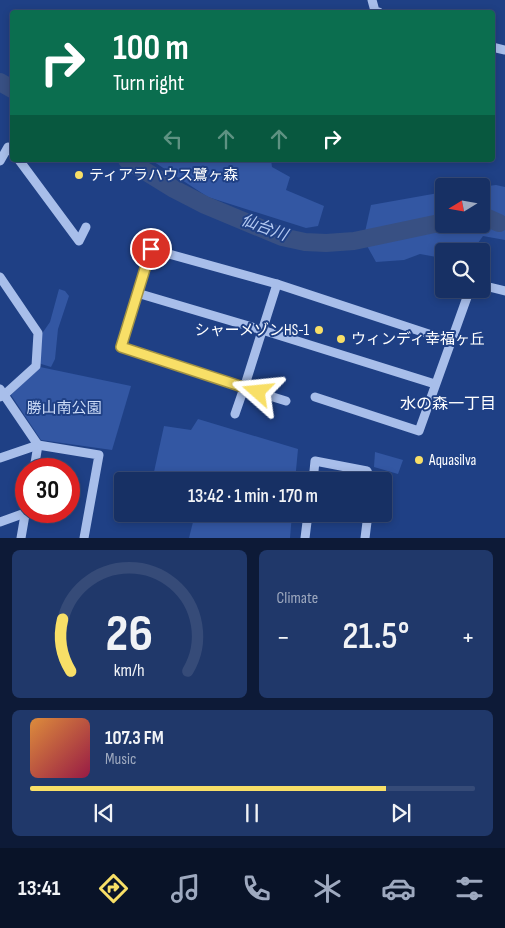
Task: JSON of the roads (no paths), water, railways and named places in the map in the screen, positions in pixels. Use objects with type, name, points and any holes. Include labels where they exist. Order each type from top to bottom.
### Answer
[{"type":"street","points":[[0,161],[8,146],[10,149]]},
{"type":"street","points":[[20,162],[79,241],[86,227]]},
{"type":"street","points":[[286,401],[121,347],[151,249],[276,284],[450,341]]},
{"type":"street","points":[[0,277],[38,333],[36,366],[1,394],[38,446],[36,458]]},
{"type":"street","points":[[235,414],[276,284]]},
{"type":"street","points":[[490,287],[505,291]]},
{"type":"street","points":[[137,293],[435,384]]},
{"type":"street","points":[[315,397],[418,431],[467,298]]},
{"type":"street","points":[[0,458],[38,446],[100,455],[84,538]]},
{"type":"street","points":[[313,472],[315,461],[367,472]]},
{"type":"street","points":[[0,522],[15,516]]},
{"type":"street","points":[[305,538],[307,522]]},
{"type":"street","points":[[365,538],[367,522]]},
{"type":"street","points":[[21,538],[24,523]]},
{"type":"waterway","name":"仙台川","points":[[0,82],[10,88]]},
{"type":"waterway","name":"仙台川","points":[[130,162],[174,189],[205,205],[282,237],[305,242],[354,241],[435,224]]},
{"type":"waterway","name":"仙台川","points":[[490,219],[499,223]]},
{"type":"place","name":"ティアラハウス鷺ヶ森","points":[[79,175]]},
{"type":"place","name":"シャーメゾンHS-1","points":[[319,330]]},
{"type":"place","name":"ウィンディ幸福ヶ丘","points":[[341,339]]},
{"type":"place","name":"Aquasilva","points":[[419,460]]},
{"type":"district","name":"水の森一丁目","points":[[448,404]]},
{"type":"park label","name":"勝山南公園","points":[[64,408]]}]
